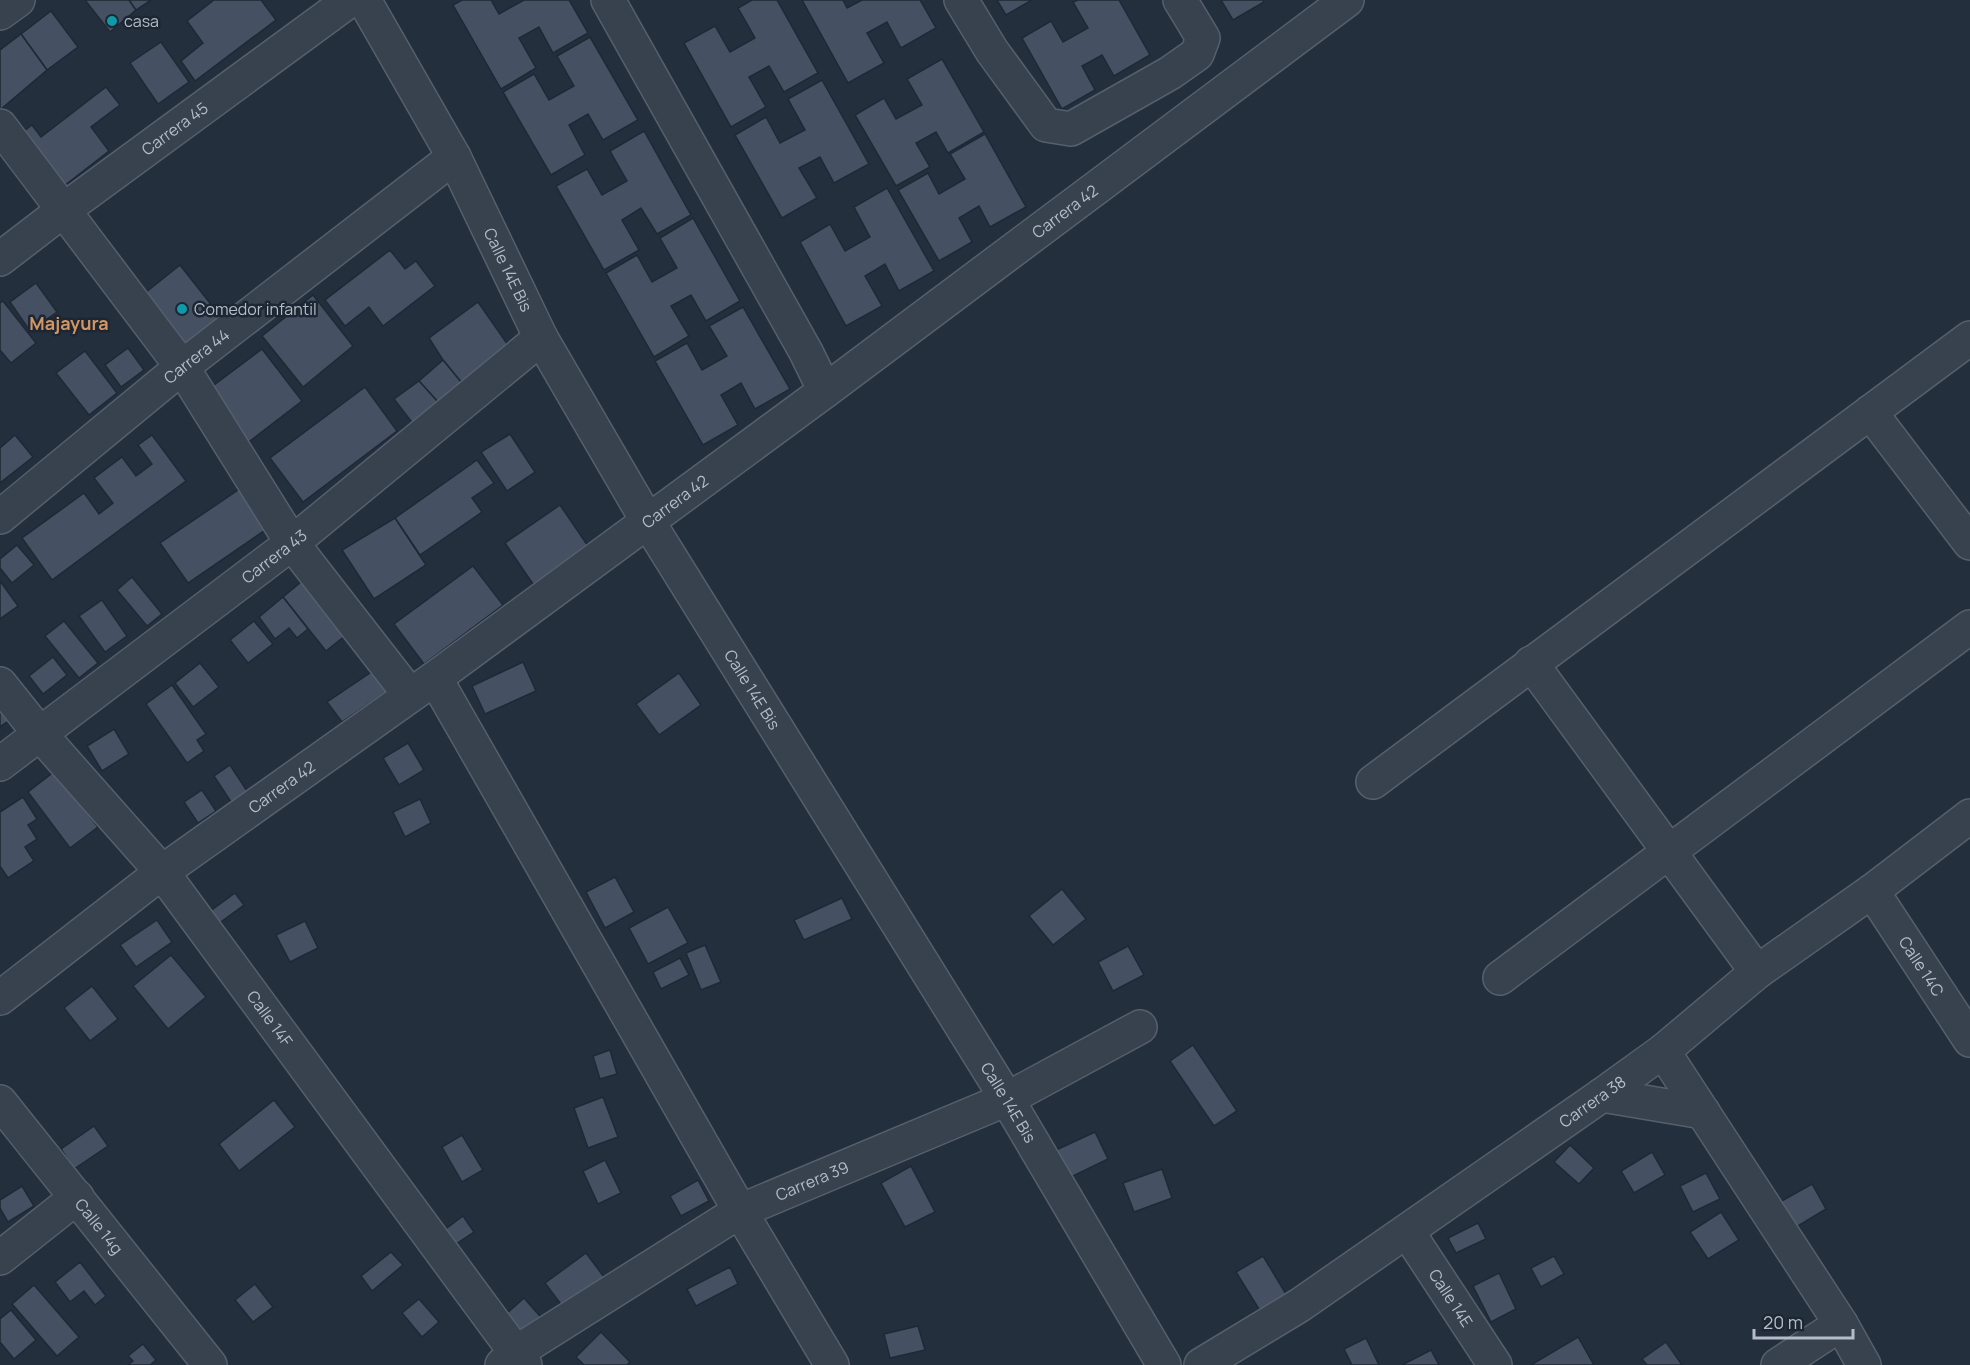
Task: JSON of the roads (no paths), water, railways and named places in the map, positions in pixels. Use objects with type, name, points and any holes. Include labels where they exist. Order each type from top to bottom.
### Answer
[{"type":"street","points":[[0,14],[18,0]]},
{"type":"street","name":"Carrera 45","points":[[0,259],[64,209],[350,0]]},
{"type":"street","name":"Calle 14E Bis","points":[[364,0],[454,157],[541,338],[648,520],[1007,1099],[1164,1365]]},
{"type":"street","points":[[608,0],[806,352],[825,391]]},
{"type":"street","points":[[961,0],[992,51],[1046,125],[1071,129],[1170,73],[1197,54],[1203,38],[1180,0]]},
{"type":"street","name":"Carrera 42","points":[[0,999],[162,872],[422,687],[825,391],[1347,0]]},
{"type":"street","points":[[1139,90],[1168,134]]},
{"type":"street","points":[[0,126],[182,367],[292,543],[422,687],[832,1365]]},
{"type":"street","name":"Carrera 44","points":[[0,517],[182,367],[454,157]]},
{"type":"street","name":"Carrera 43","points":[[0,764],[292,543],[541,338]]},
{"type":"street","points":[[1373,782],[1970,338]]},
{"type":"street","points":[[1870,412],[1970,543]]},
{"type":"street","points":[[1500,978],[1970,627]]},
{"type":"street","points":[[1531,663],[1757,972]]},
{"type":"street","name":"Calle 14F","points":[[0,684],[40,734],[162,872],[514,1361]]},
{"type":"street","name":"Carrera 38","points":[[1201,1365],[1300,1305],[1602,1095],[1663,1051],[1757,972],[1872,891],[1970,816]]},
{"type":"street","name":"Calle 14C","points":[[1872,891],[1970,1040]]},
{"type":"street","name":"Carrera 39","points":[[514,1361],[740,1211],[1007,1099],[1140,1027]]},
{"type":"street","points":[[1663,1051],[1841,1324],[1864,1365]]},
{"type":"street","points":[[1602,1095],[1703,1112]]},
{"type":"street","name":"Calle 14g","points":[[0,1102],[77,1197],[195,1360]]},
{"type":"street","points":[[0,1258],[77,1197]]},
{"type":"street","name":"Calle 14E","points":[[1407,1231],[1495,1365]]},
{"type":"street","points":[[1778,1365],[1841,1324]]},
{"type":"place","name":"casa","points":[[112,21]]},
{"type":"place","name":"Comedor infantil","points":[[182,309]]},
{"type":"district","name":"Majayura","points":[[69,323]]}]
